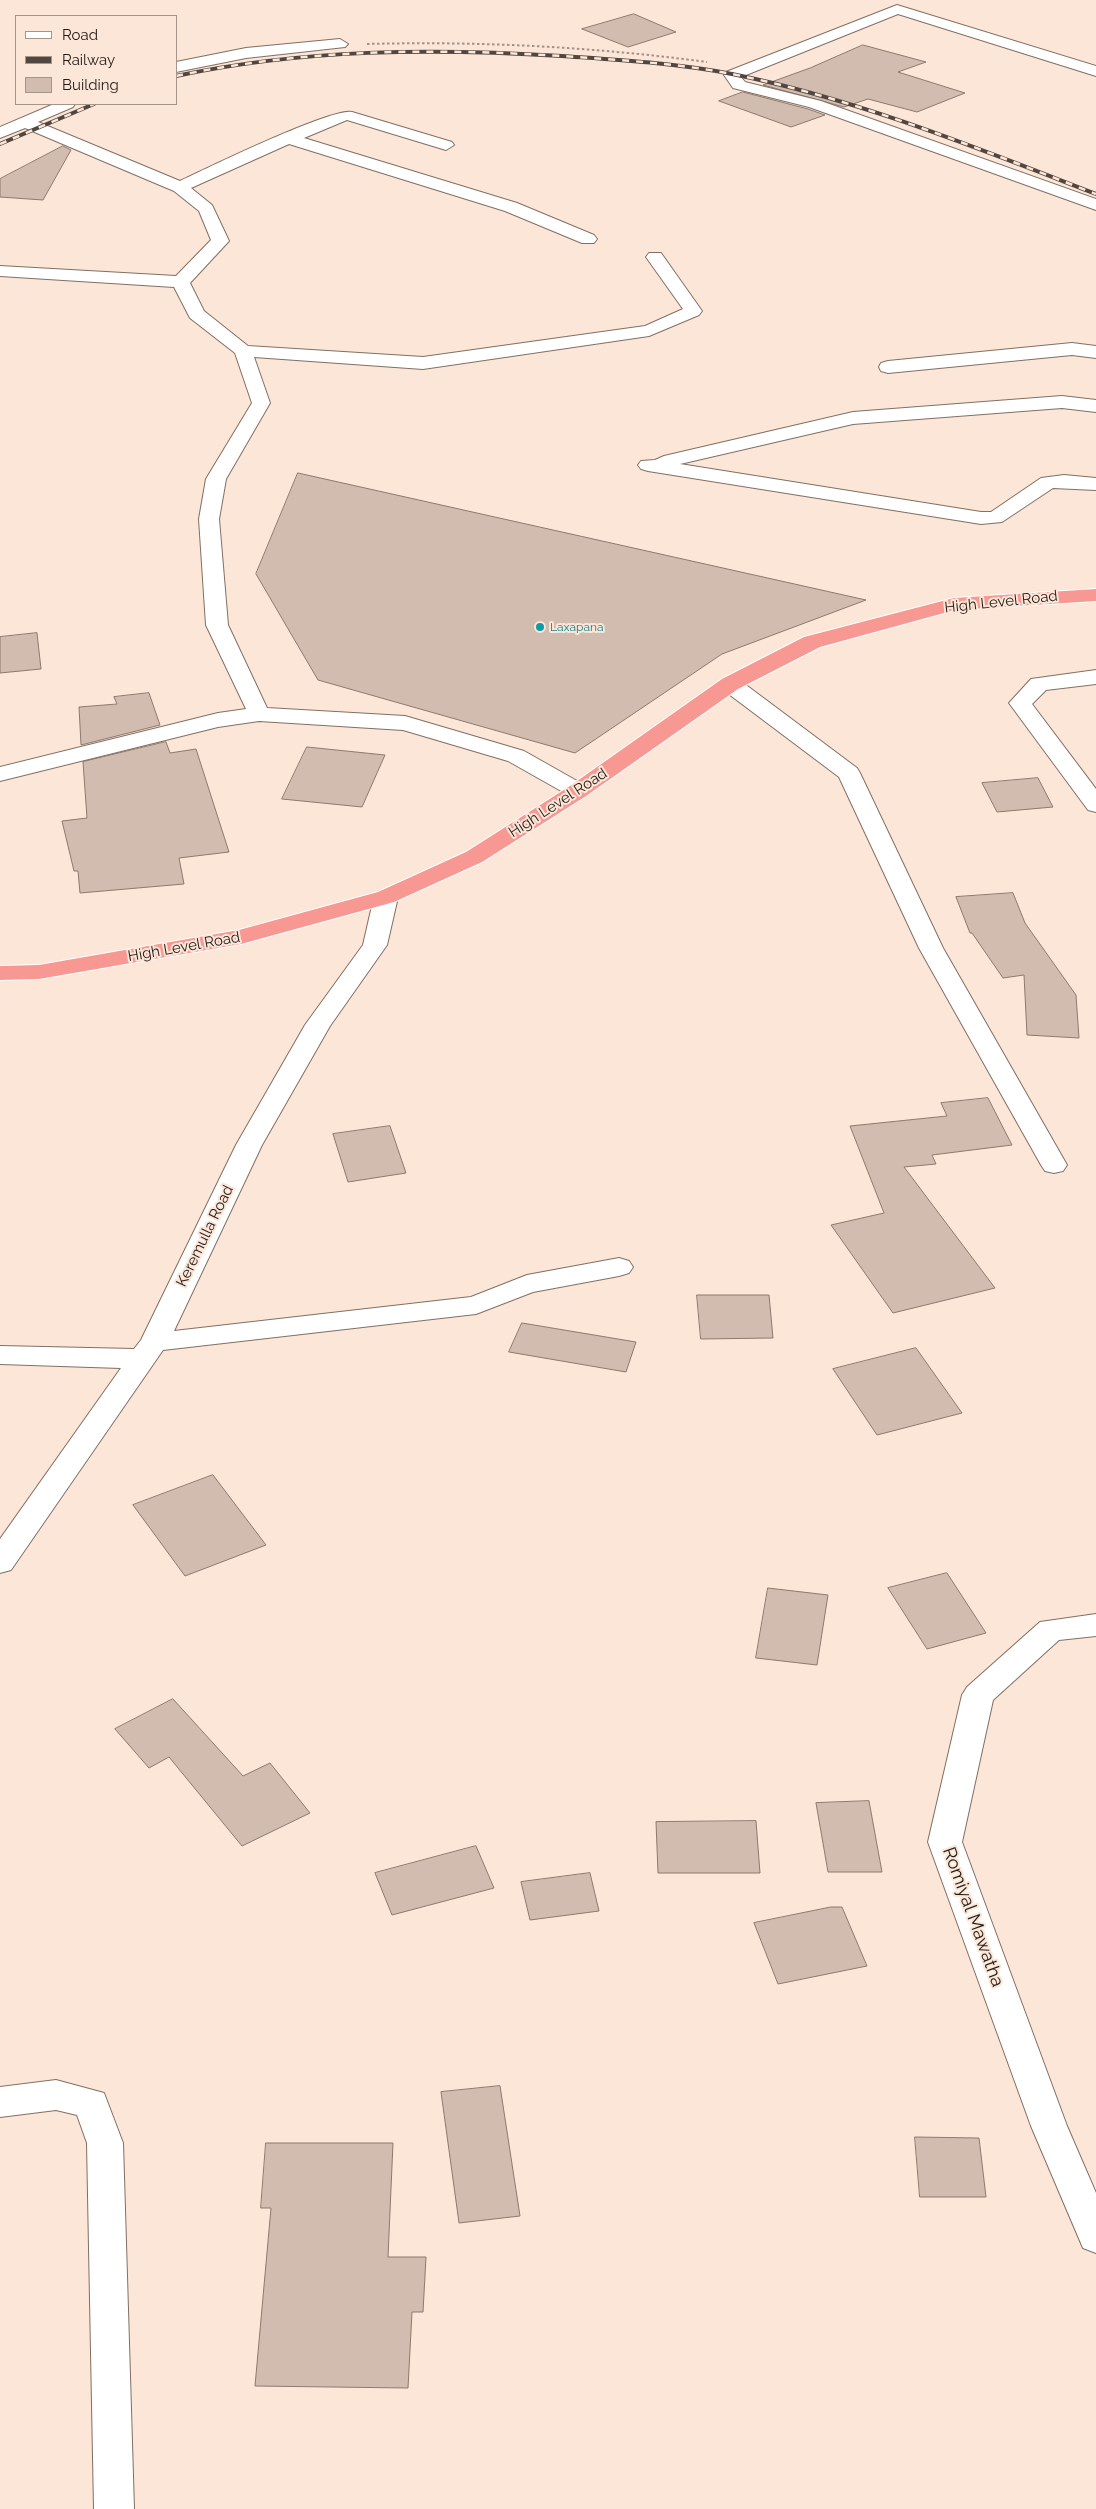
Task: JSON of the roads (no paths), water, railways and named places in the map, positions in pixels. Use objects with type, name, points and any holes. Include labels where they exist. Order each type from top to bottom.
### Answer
[{"type":"highway","name":"High Level Road","points":[[0,973],[39,972],[241,937],[386,897],[474,857],[578,791],[730,684],[812,642],[954,604],[1096,595]]},
{"type":"street","points":[[876,2],[1096,71]]},
{"type":"street","points":[[897,9],[732,74],[739,85],[815,104],[1096,204]]},
{"type":"street","points":[[178,67],[246,53],[340,44]]},
{"type":"street","points":[[0,132],[66,105]]},
{"type":"street","points":[[180,186],[288,138],[372,105]]},
{"type":"street","points":[[346,115],[446,145]]},
{"type":"street","points":[[0,271],[181,282],[220,242],[206,209],[180,186],[24,122]]},
{"type":"street","points":[[288,138],[511,207],[588,239]]},
{"type":"street","points":[[243,351],[423,363],[649,331],[693,310],[655,257]]},
{"type":"street","points":[[181,282],[196,314],[243,351],[261,403],[216,480],[209,519],[217,625],[259,714]]},
{"type":"street","points":[[888,367],[1072,349],[1096,352]]},
{"type":"street","points":[[1096,406],[1062,402],[853,418],[648,465],[981,518],[995,518],[1048,482],[1064,481],[1096,484]]},
{"type":"street","points":[[1096,677],[1038,684],[1020,703],[1096,805]]},
{"type":"street","points":[[730,684],[849,773],[931,948],[1054,1165]]},
{"type":"street","points":[[0,774],[218,720],[259,714],[405,723],[516,756],[578,791]]},
{"type":"street","name":"Keremulla Road","points":[[0,1562],[148,1350],[250,1144],[318,1025],[375,945],[386,897]]},
{"type":"street","points":[[0,1355],[148,1350],[476,1305],[527,1284],[619,1267]]},
{"type":"street","name":"Romiyal Mawatha","points":[[1096,1625],[1051,1630],[978,1695],[945,1842],[1049,2126],[1096,2237]]},
{"type":"street","points":[[0,2102],[56,2095],[91,2104],[105,2143],[114,2509]]},
{"type":"railway","points":[[178,76],[272,60],[368,53],[416,52],[513,53],[647,62],[690,67],[779,84],[871,111],[961,142],[1096,194]]},
{"type":"railway","points":[[0,144],[92,105]]},
{"type":"place","name":"Laxapana","points":[[540,627]]}]
